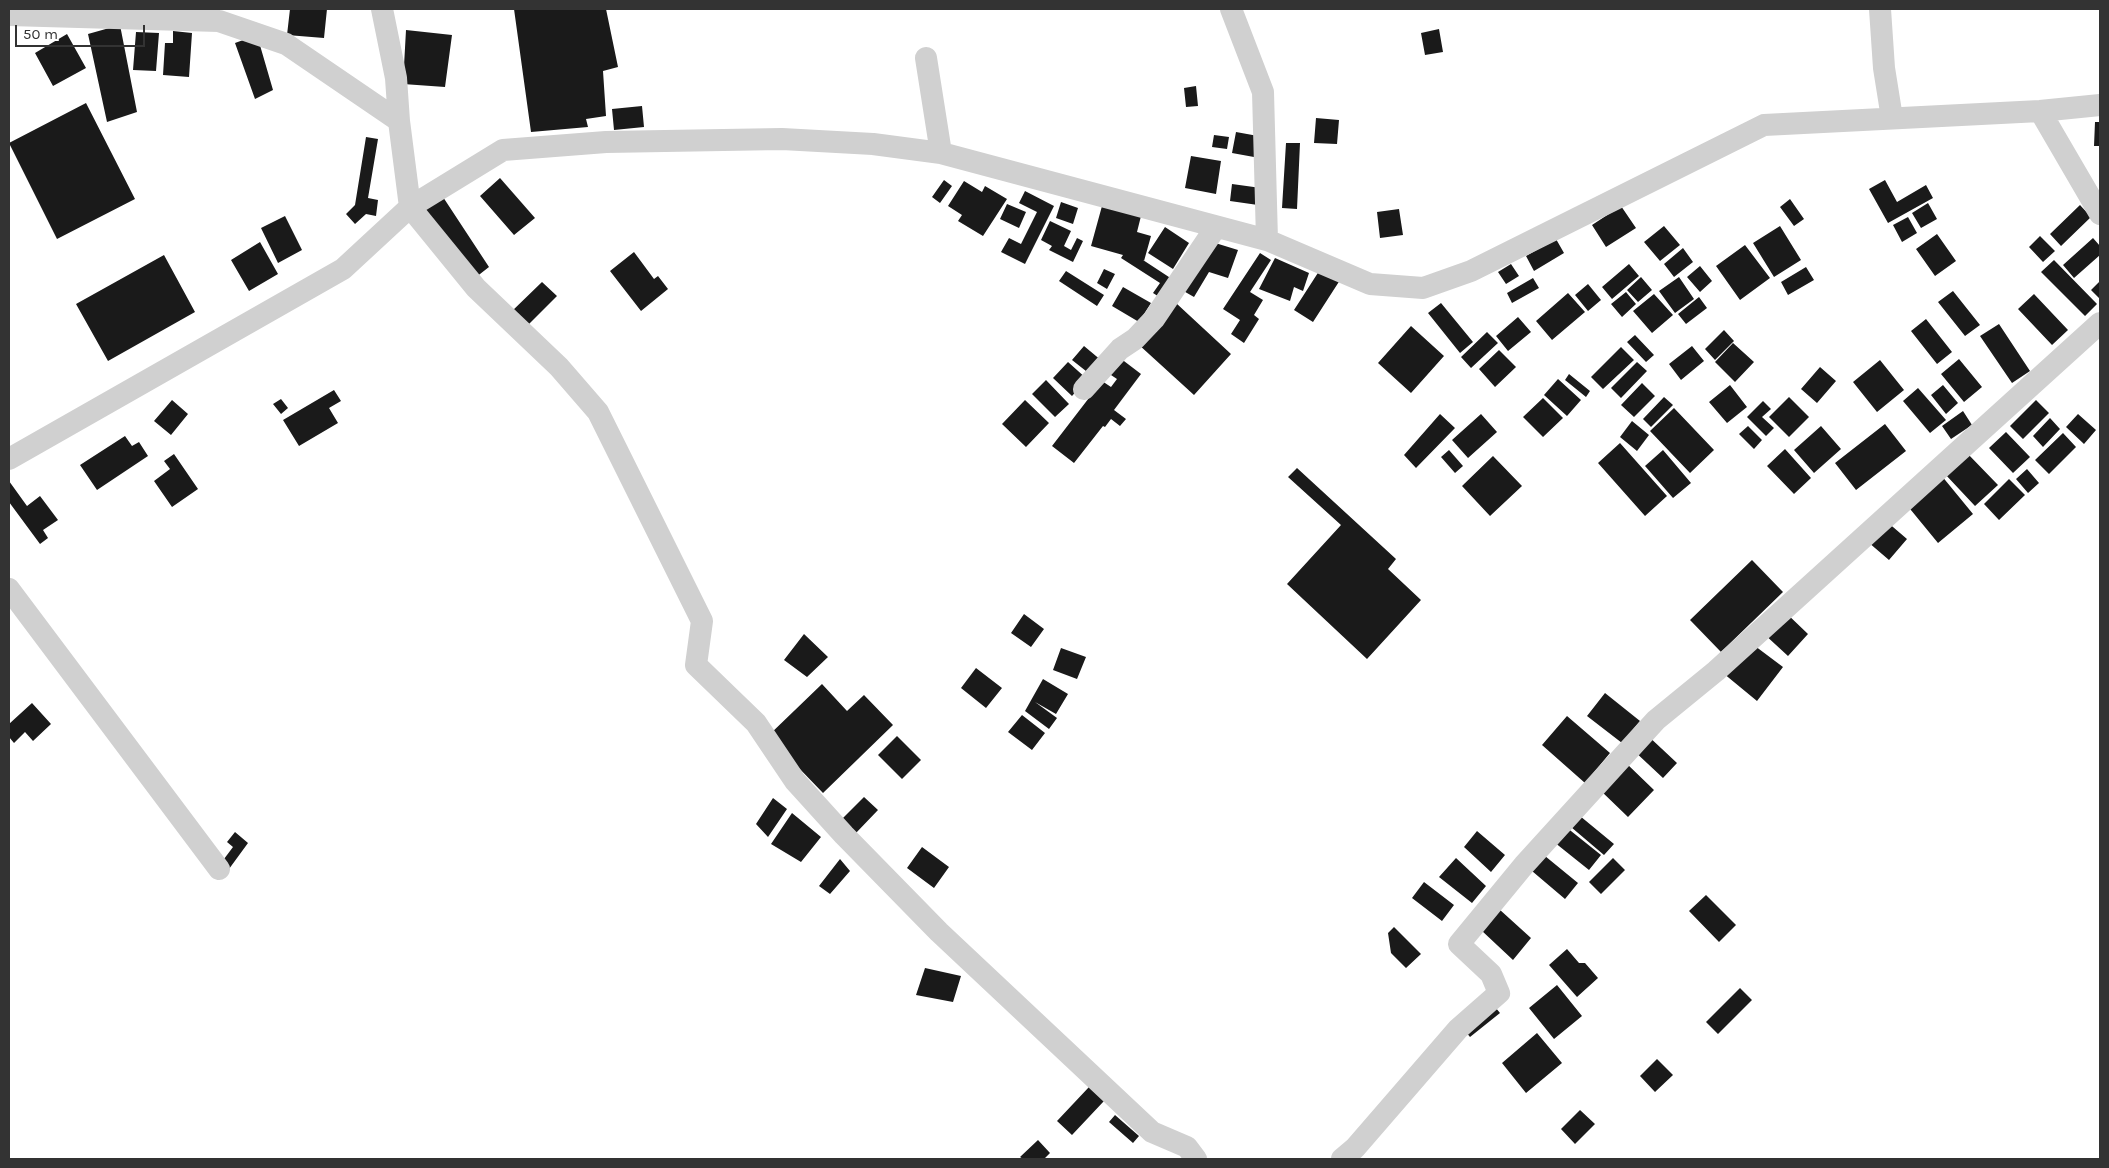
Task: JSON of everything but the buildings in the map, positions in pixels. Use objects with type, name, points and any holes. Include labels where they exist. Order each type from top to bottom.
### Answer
[{"type":"street","points":[[382,9],[396,78],[410,207],[476,288],[559,367],[598,412],[702,620],[696,664],[756,723],[795,781],[838,828],[940,932],[1152,1132],[1186,1147],[1196,1159]]},
{"type":"street","points":[[1231,9],[1262,92],[1267,240]]},
{"type":"street","points":[[1880,9],[1884,68],[1892,118]]},
{"type":"street","points":[[9,15],[219,21],[286,44],[400,122]]},
{"type":"street","points":[[926,58],[941,153]]},
{"type":"street","points":[[9,459],[343,270],[410,207],[503,150],[606,142],[782,139],[873,144],[941,153],[1267,240],[1370,284],[1422,288],[1471,271],[1764,125],[2040,111],[2100,105]]},
{"type":"street","points":[[2040,111],[2100,214]]},
{"type":"street","points":[[1084,389],[1120,349],[1135,338],[1154,319],[1216,227]]},
{"type":"street","points":[[1342,1159],[1355,1148],[1458,1029],[1499,993],[1491,974],[1458,944],[1524,865],[1656,720],[1716,671],[2100,323]]},
{"type":"street","points":[[9,589],[219,869]]}]
